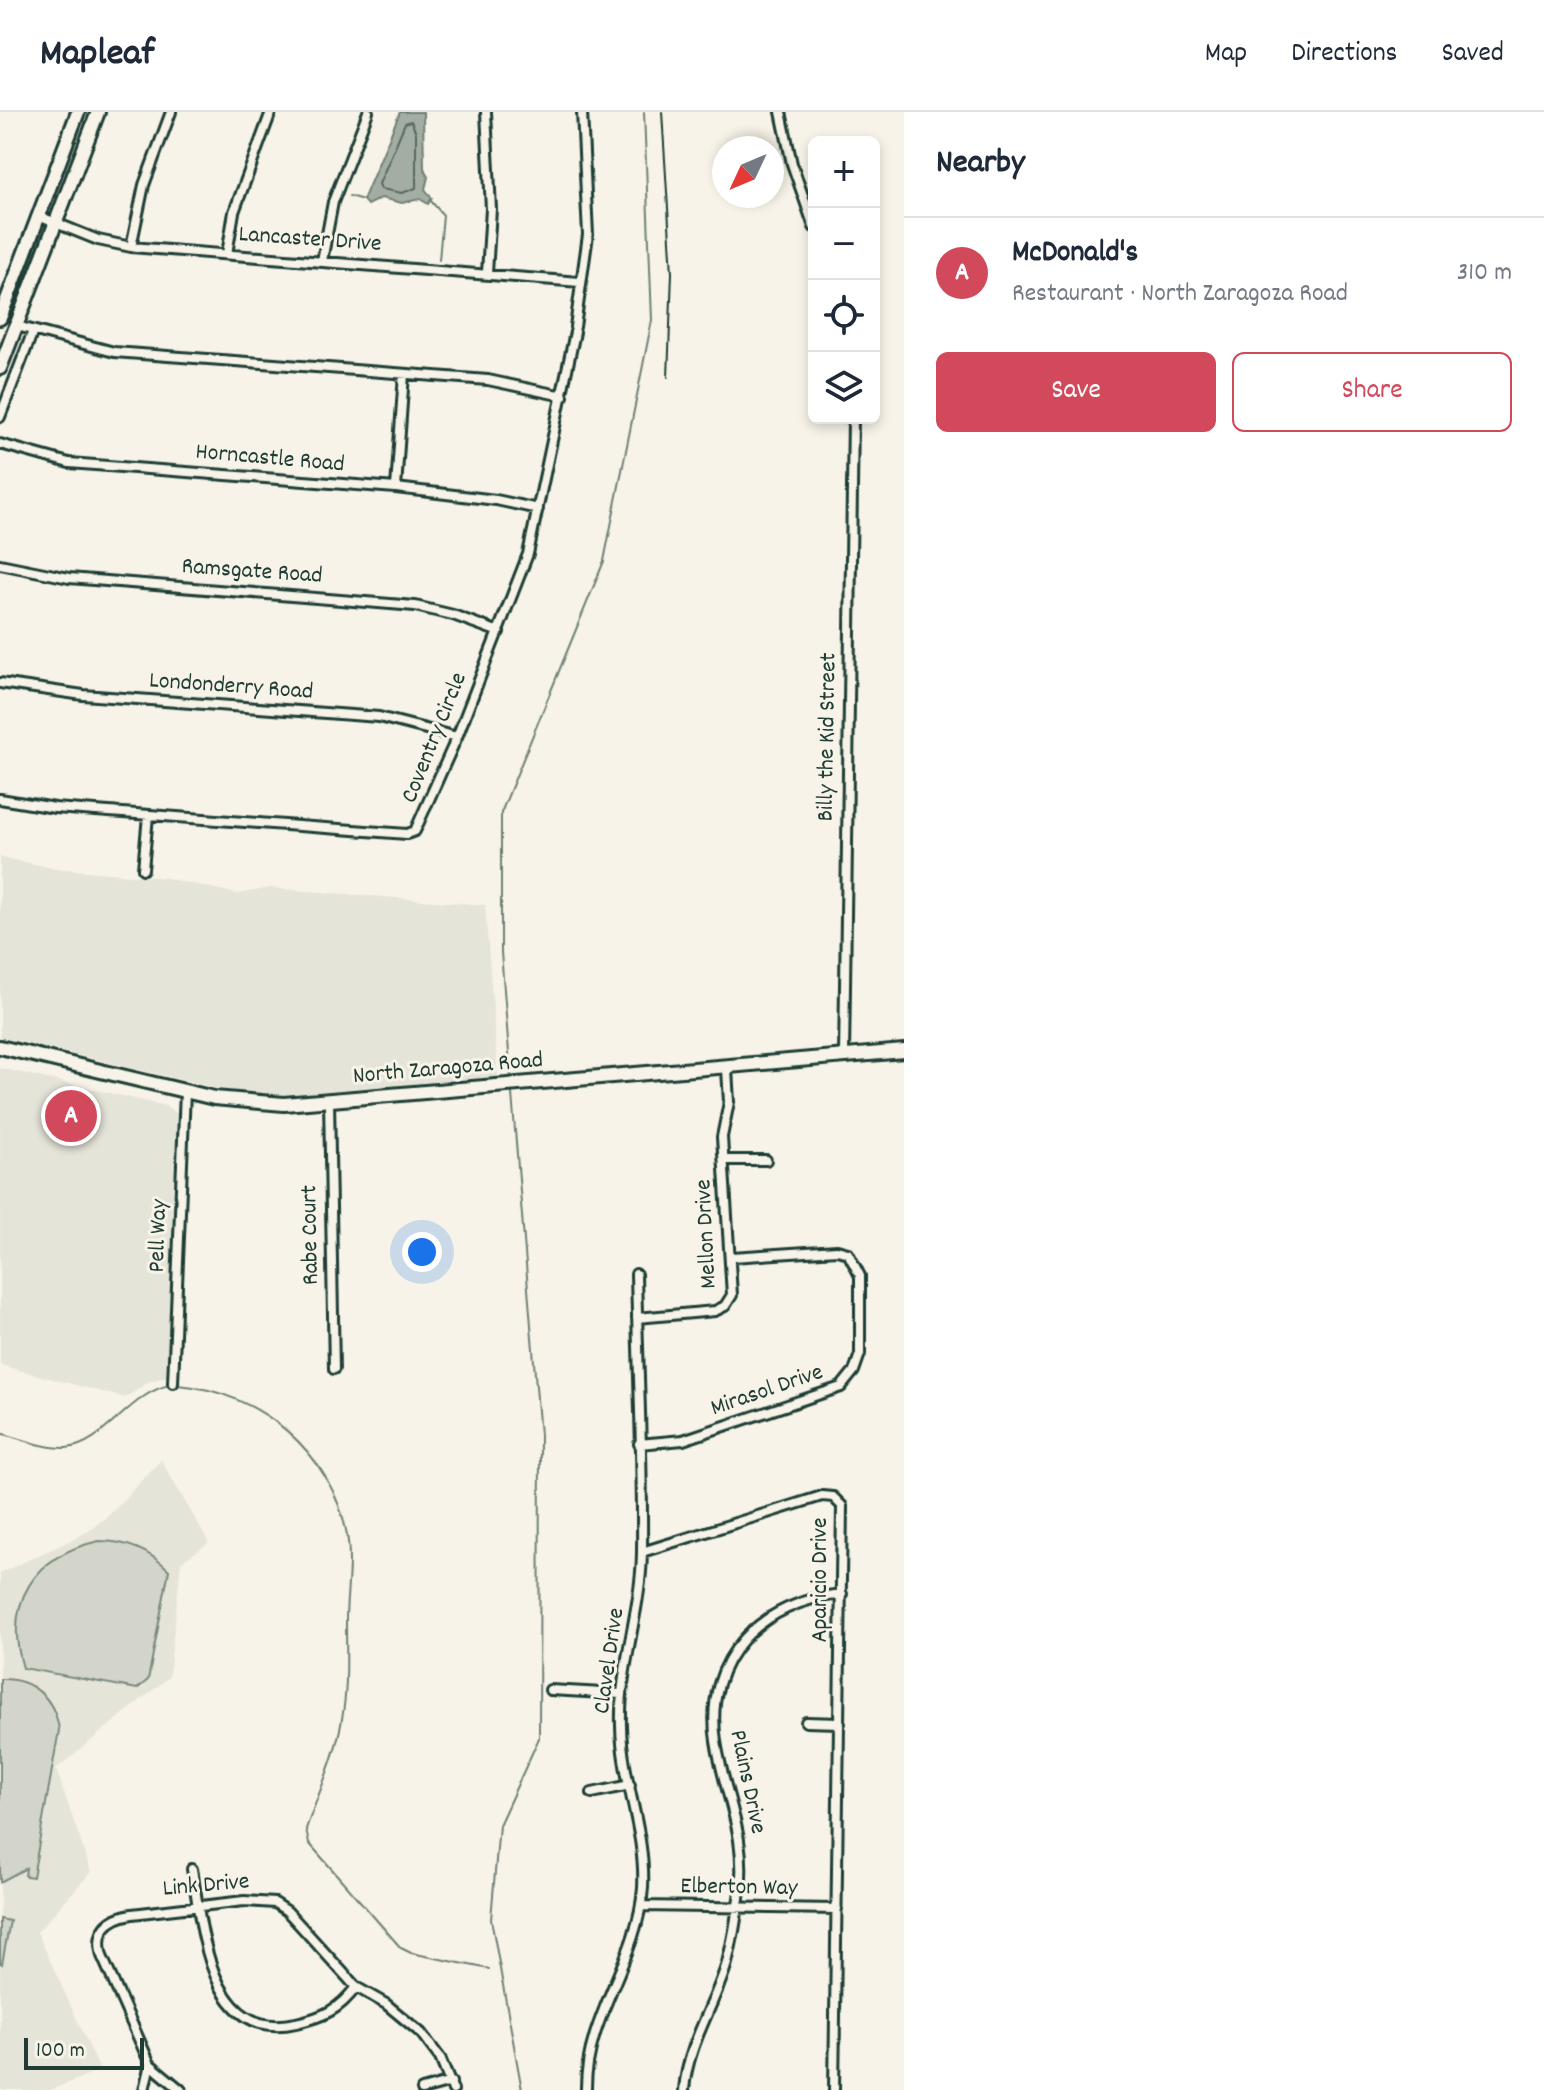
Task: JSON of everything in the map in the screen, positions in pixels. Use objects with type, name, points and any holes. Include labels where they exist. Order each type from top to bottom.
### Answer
[{"type":"main road","points":[[17,326],[0,319],[41,217],[78,112]]},
{"type":"main road","points":[[0,368],[98,112]]},
{"type":"main road","name":"North Zaragoza Road","points":[[0,1047],[185,1091],[257,1104],[727,1069],[904,1051]]},
{"type":"street","points":[[131,247],[144,185],[171,112]]},
{"type":"street","points":[[227,254],[234,212],[271,112]]},
{"type":"street","points":[[322,261],[333,202],[368,112]]},
{"type":"street","points":[[486,112],[491,209],[487,273]]},
{"type":"street","name":"Coventry Circle","points":[[0,799],[148,816],[409,834],[423,821],[520,579],[538,509],[575,330],[588,202],[582,112]]},
{"type":"street","points":[[781,112],[792,164],[808,210]]},
{"type":"street","name":"Lancaster Drive","points":[[41,217],[98,240],[131,247],[580,282]]},
{"type":"street","points":[[17,326],[114,352],[488,380],[563,396]]},
{"type":"street","points":[[0,417],[33,331]]},
{"type":"street","points":[[396,488],[404,374]]},
{"type":"street","name":"Billy the Kid Street","points":[[844,1057],[853,424]]},
{"type":"street","name":"Horncastle Road","points":[[0,444],[53,460],[90,465],[396,488],[485,498],[538,509]]},
{"type":"street","name":"Ramsgate Road","points":[[0,564],[69,578],[415,606],[453,615],[499,632]]},
{"type":"street","name":"Londonderry Road","points":[[0,683],[83,695],[379,717],[457,737]]},
{"type":"street","points":[[143,869],[148,816]]},
{"type":"street","name":"Mellon Drive","points":[[637,1318],[711,1312],[725,1306],[733,1288],[722,1137],[730,1096],[727,1069]]},
{"type":"street","name":"Pell Way","points":[[173,1383],[185,1091]]},
{"type":"street","name":"Rabe Court","points":[[329,1101],[334,1369]]},
{"type":"street","points":[[724,1160],[766,1160]]},
{"type":"street","name":"Mirasol Drive","points":[[639,1444],[683,1440],[803,1403],[837,1390],[854,1371],[860,1354],[860,1276],[848,1253],[837,1250],[732,1257]]},
{"type":"street","name":"Clavel Drive","points":[[586,2090],[592,2038],[624,1967],[641,1906],[643,1850],[623,1752],[621,1694],[638,1606],[642,1552],[636,1274]]},
{"type":"street","name":"Aparicio Drive","points":[[642,1552],[827,1495],[839,1502],[843,1512],[834,2090]]},
{"type":"street","name":"Plains Drive","points":[[684,2090],[693,2045],[727,1964],[741,1872],[739,1837],[717,1750],[714,1720],[721,1677],[741,1641],[769,1617],[812,1597],[842,1594]]},
{"type":"street","points":[[550,1690],[621,1694]]},
{"type":"street","points":[[806,1722],[840,1723]]},
{"type":"street","points":[[592,1793],[630,1785]]},
{"type":"street","points":[[192,1869],[207,1956],[228,2000],[245,2018],[272,2026],[319,2018],[336,2010],[356,1987]]},
{"type":"street","name":"Link Drive","points":[[150,2064],[102,1956],[101,1936],[107,1923],[119,1916],[264,1900],[287,1911],[356,1987],[386,2004],[421,2033],[452,2086]]},
{"type":"street","name":"Elberton Way","points":[[641,1906],[837,1909]]},
{"type":"street","points":[[144,2090],[150,2064],[181,2090]]},
{"type":"street","points":[[422,2090],[452,2086]]},
{"type":"shaded area","points":[[0,857],[53,868],[166,878],[238,894],[270,888],[485,905],[498,1077],[312,1095],[246,1095],[0,1037]]},
{"type":"shaded area","points":[[0,1068],[166,1106],[177,1113],[169,1376],[148,1382],[125,1398],[0,1365]]},
{"type":"shaded area","points":[[161,1460],[209,1543],[181,1562],[169,1677],[56,1769],[91,1872],[37,1932],[100,2070],[51,2090],[0,2090],[0,1573],[80,1536],[109,1515]]},
{"type":"shaded area","points":[[99,1541],[137,1548],[169,1570],[148,1680],[137,1689],[23,1668],[17,1623],[29,1585],[41,1570],[57,1558]]},
{"type":"shaded area","points":[[0,1679],[22,1682],[40,1692],[53,1708],[59,1730],[33,1877],[25,1876],[26,1868],[0,1882]]},
{"type":"shaded area","points":[[0,1919],[10,1921],[2,1964],[0,1963]]},
{"type":"water","points":[[400,112],[423,112],[424,168],[428,177],[425,189],[432,198],[428,204],[420,199],[402,203],[381,198],[367,205],[363,200]]},
{"type":"waterway","points":[[511,1078],[501,952],[501,813],[604,561],[652,320],[644,112]]},
{"type":"waterway","points":[[349,196],[363,200]]},
{"type":"waterway","points":[[431,201],[443,215],[439,260]]},
{"type":"waterway","points":[[512,1094],[540,1435],[539,1738],[499,1825],[491,1919],[522,2090]]},
{"type":"waterway","points":[[0,1433],[50,1447],[79,1445],[105,1429],[142,1398],[170,1385]]},
{"type":"waterway","points":[[177,1385],[236,1399],[263,1413],[287,1431],[308,1453],[326,1477],[339,1505],[349,1556],[345,1695],[336,1747],[306,1829],[309,1843],[401,1948],[411,1953],[489,1969]]},
{"type":"railway","points":[[662,112],[672,273],[668,377]]},
{"type":"place","name":"McDonald's","points":[[71,1116]]}]
